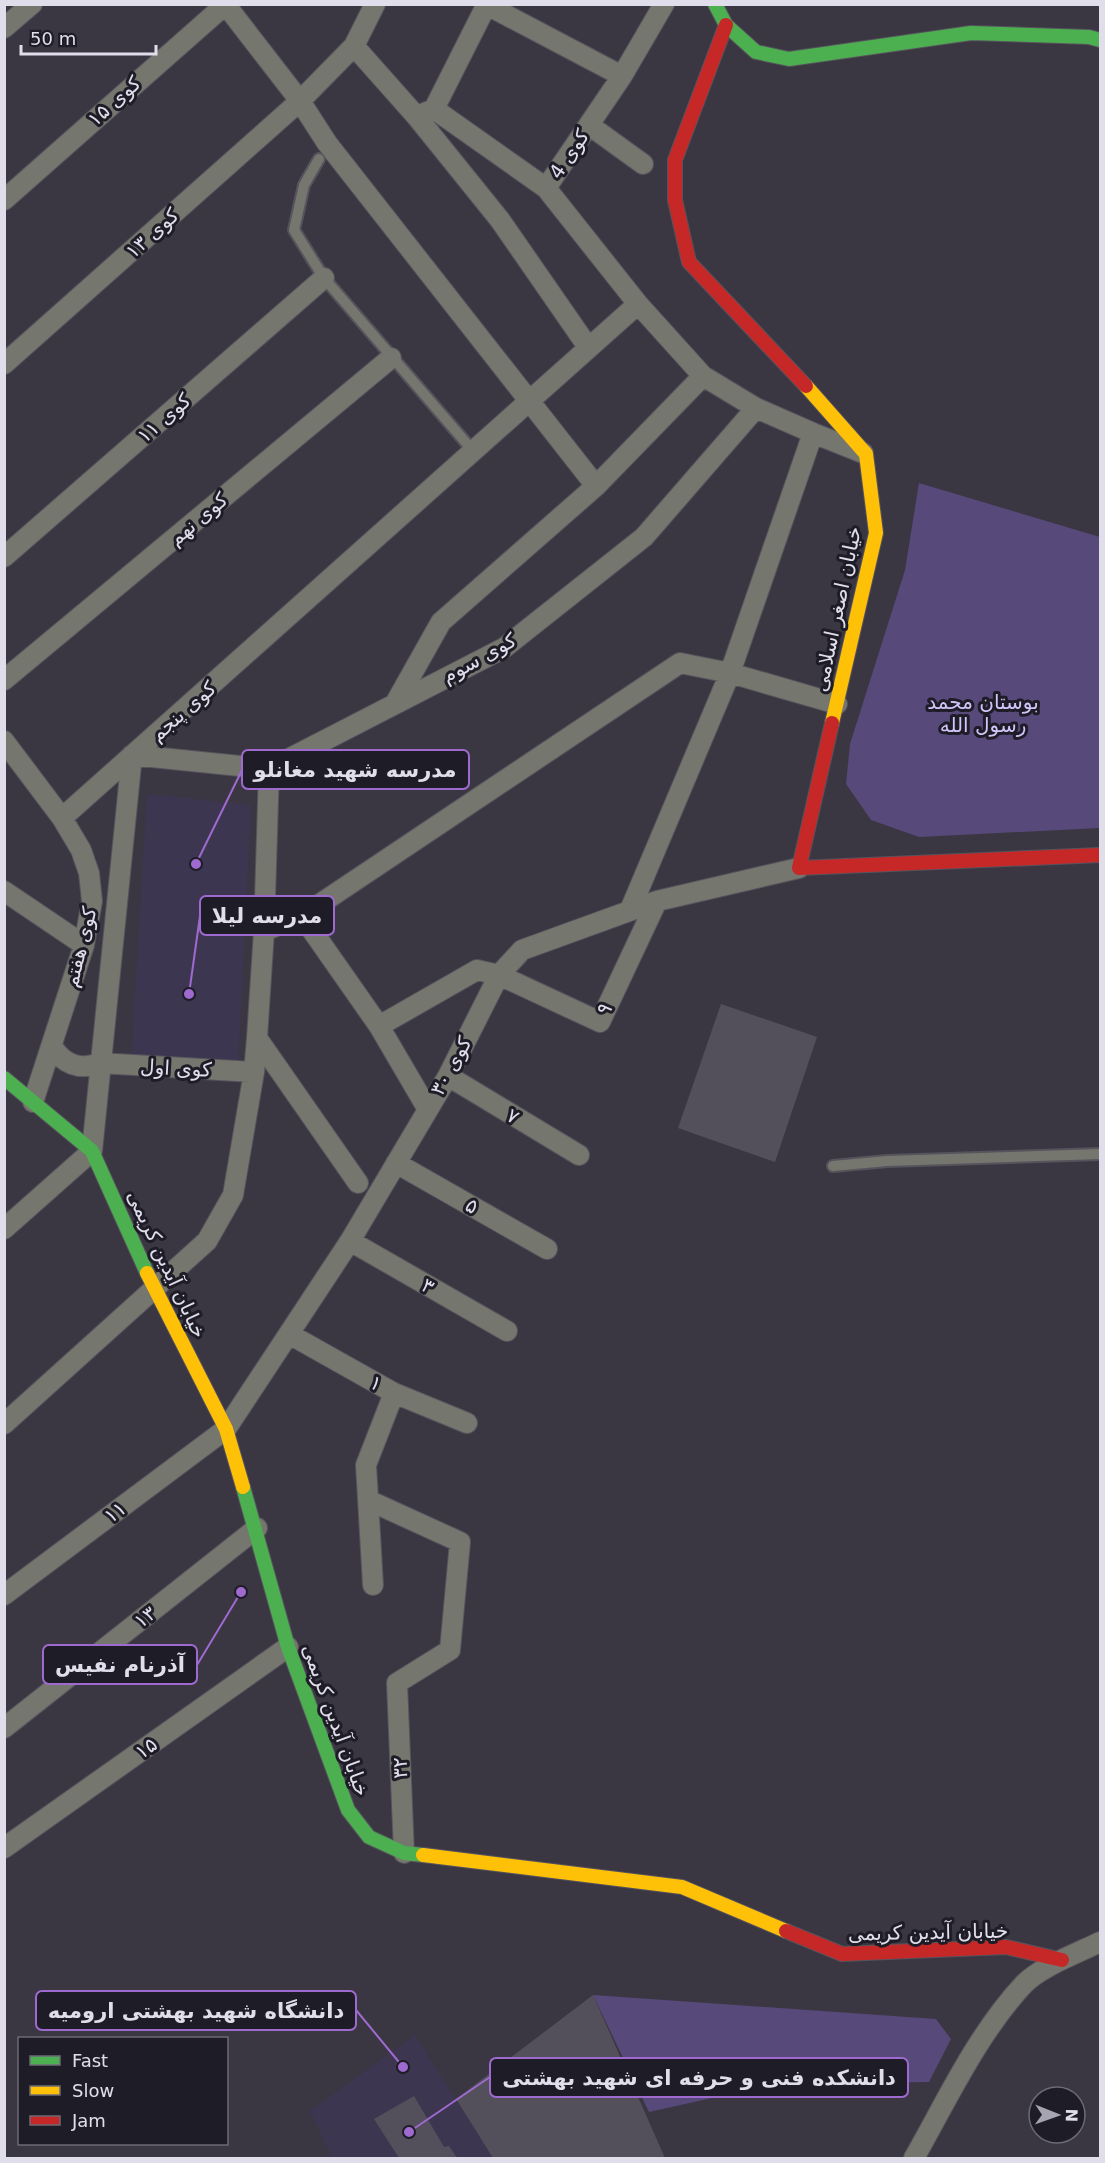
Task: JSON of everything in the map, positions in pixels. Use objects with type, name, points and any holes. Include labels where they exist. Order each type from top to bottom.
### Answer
[{"type":"street","points":[[4,28],[33,4]]},
{"type":"street","name":"کوی ۱۳","points":[[4,364],[300,101],[354,46],[375,4]]},
{"type":"street","name":"کوی 4","points":[[425,113],[546,188],[622,76],[664,4]]},
{"type":"street","points":[[715,4],[726,25],[756,52],[789,59],[971,33],[1089,37],[1101,40]]},
{"type":"street","points":[[226,5],[300,101],[327,143],[596,486]]},
{"type":"street","name":"کوی ۱۵","points":[[4,200],[143,75],[226,5]]},
{"type":"street","points":[[425,113],[487,5],[622,76]]},
{"type":"street","points":[[726,25],[675,160],[675,200],[689,262],[843,425],[866,454]]},
{"type":"street","points":[[354,46],[425,113],[588,347]]},
{"type":"street","points":[[589,125],[643,164]]},
{"type":"street","points":[[546,188],[638,304],[703,376],[756,408],[866,454]]},
{"type":"street","name":"کوی ۱۱","points":[[4,557],[324,278]]},
{"type":"street","name":"کوی پنجم","points":[[92,1151],[132,755],[638,304]]},
{"type":"street","name":"کوی نهم","points":[[4,680],[391,358]]},
{"type":"street","points":[[396,702],[441,622],[596,486],[703,376]]},
{"type":"street","name":"کوی سوم","points":[[269,770],[396,702],[504,648],[644,537],[756,408]]},
{"type":"street","points":[[630,910],[730,673],[813,433]]},
{"type":"street","name":"خیابان اصغر اسلامی","points":[[799,868],[876,532],[866,454]]},
{"type":"street","points":[[264,931],[302,916],[680,663],[730,673],[837,704]]},
{"type":"street","name":"کوی هفتم","points":[[4,741],[62,818],[81,850],[89,873],[92,901],[84,945],[33,1102]]},
{"type":"street","points":[[4,1424],[207,1241],[233,1195],[254,1072],[264,931],[269,770],[132,755],[62,818]]},
{"type":"street","points":[[88,795],[100,791],[112,794],[123,801],[126,812]]},
{"type":"street","points":[[799,868],[1101,855]]},
{"type":"street","name":"کوی ۳۰","points":[[226,1429],[350,1241],[448,1076],[499,975],[522,950],[657,901],[799,868]]},
{"type":"street","points":[[4,891],[84,945]]},
{"type":"street","name":"۹","points":[[499,975],[600,1022],[657,901]]},
{"type":"street","points":[[302,916],[379,1026],[427,1108]]},
{"type":"street","points":[[379,1026],[477,970],[499,975]]},
{"type":"street","points":[[257,1038],[358,1183]]},
{"type":"street","name":"کوی اول","points":[[52,1046],[64,1061],[82,1067],[99,1064],[254,1072]]},
{"type":"street","name":"۷","points":[[448,1076],[579,1155]]},
{"type":"street","points":[[4,1078],[92,1151],[4,1229]]},
{"type":"street","name":"خیابان آیدین کریمی","points":[[92,1151],[154,1289],[226,1429],[288,1647],[348,1810],[369,1837],[404,1853],[508,1863],[682,1887],[842,1954],[1006,1947],[1062,1960]]},
{"type":"street","name":"۵","points":[[396,1163],[547,1249]]},
{"type":"street","name":"۳","points":[[350,1241],[507,1331]]},
{"type":"street","name":"۱","points":[[289,1335],[394,1393],[467,1423]]},
{"type":"street","points":[[373,1585],[366,1465],[394,1393]]},
{"type":"street","name":"۱۱","points":[[4,1595],[226,1429]]},
{"type":"street","name":"۳۲","points":[[368,1500],[460,1542],[450,1650],[397,1683],[404,1853]]},
{"type":"street","name":"۱۳","points":[[4,1728],[256,1528]]},
{"type":"street","name":"۱۵","points":[[4,1848],[288,1647]]},
{"type":"street","points":[[914,2158],[993,2024],[1026,1983],[1062,1960],[1101,1942]]},
{"type":"lane","points":[[319,159],[304,185],[294,230],[324,278],[474,452]]},
{"type":"lane","points":[[833,1166],[887,1161],[1101,1154]]},
{"type":"shaded area","points":[[147,794],[251,805],[238,1068],[131,1061]]},
{"type":"shaded area","points":[[415,2035],[493,2158],[326,2158],[330,2153],[310,2111]]},
{"type":"green space","name":"بوستان محمد رسول الله","points":[[919,483],[1100,537],[1100,828],[919,837],[871,820],[846,784],[850,744],[905,570]]},
{"type":"green space","points":[[593,1995],[936,2019],[951,2039],[929,2082],[794,2084],[790,2070],[759,2067],[748,2090],[649,2112]]},
{"type":"building","points":[[721,1004],[817,1037],[775,1162],[678,1128]]},
{"type":"building","points":[[593,1995],[665,2158],[493,2158],[456,2099]]},
{"type":"building","points":[[414,2096],[444,2147],[449,2146],[457,2158],[399,2158],[374,2119]]},
{"type":"traffic: fast","points":[[715,4],[726,25],[756,52],[789,59],[971,33],[1089,37],[1100,40]]},
{"type":"traffic: fast","points":[[4,1078],[92,1151],[147,1273]]},
{"type":"traffic: fast","points":[[243,1487],[288,1647],[348,1810],[369,1837],[404,1853],[423,1855]]},
{"type":"traffic: slow","points":[[806,386],[866,454],[876,533],[832,723]]},
{"type":"traffic: slow","points":[[147,1273],[226,1429],[243,1487]]},
{"type":"traffic: slow","points":[[423,1855],[682,1887],[786,1931]]},
{"type":"traffic: jam","points":[[726,25],[675,160],[675,200],[689,262],[806,386]]},
{"type":"traffic: jam","points":[[832,723],[799,868],[1100,855]]},
{"type":"traffic: jam","points":[[786,1931],[842,1954],[1006,1947],[1062,1960]]},
{"type":"place","name":"مدرسه شهید مغانلو","points":[[196,864]]},
{"type":"place","name":"مدرسه لیلا","points":[[189,994]]},
{"type":"place","name":"آذرنام نفیس","points":[[241,1592]]},
{"type":"place","name":"دانشگاه شهید بهشتی ارومیه","points":[[403,2067]]},
{"type":"place","name":"دانشکده فنی و حرفه ای شهید بهشتی","points":[[409,2132]]}]
